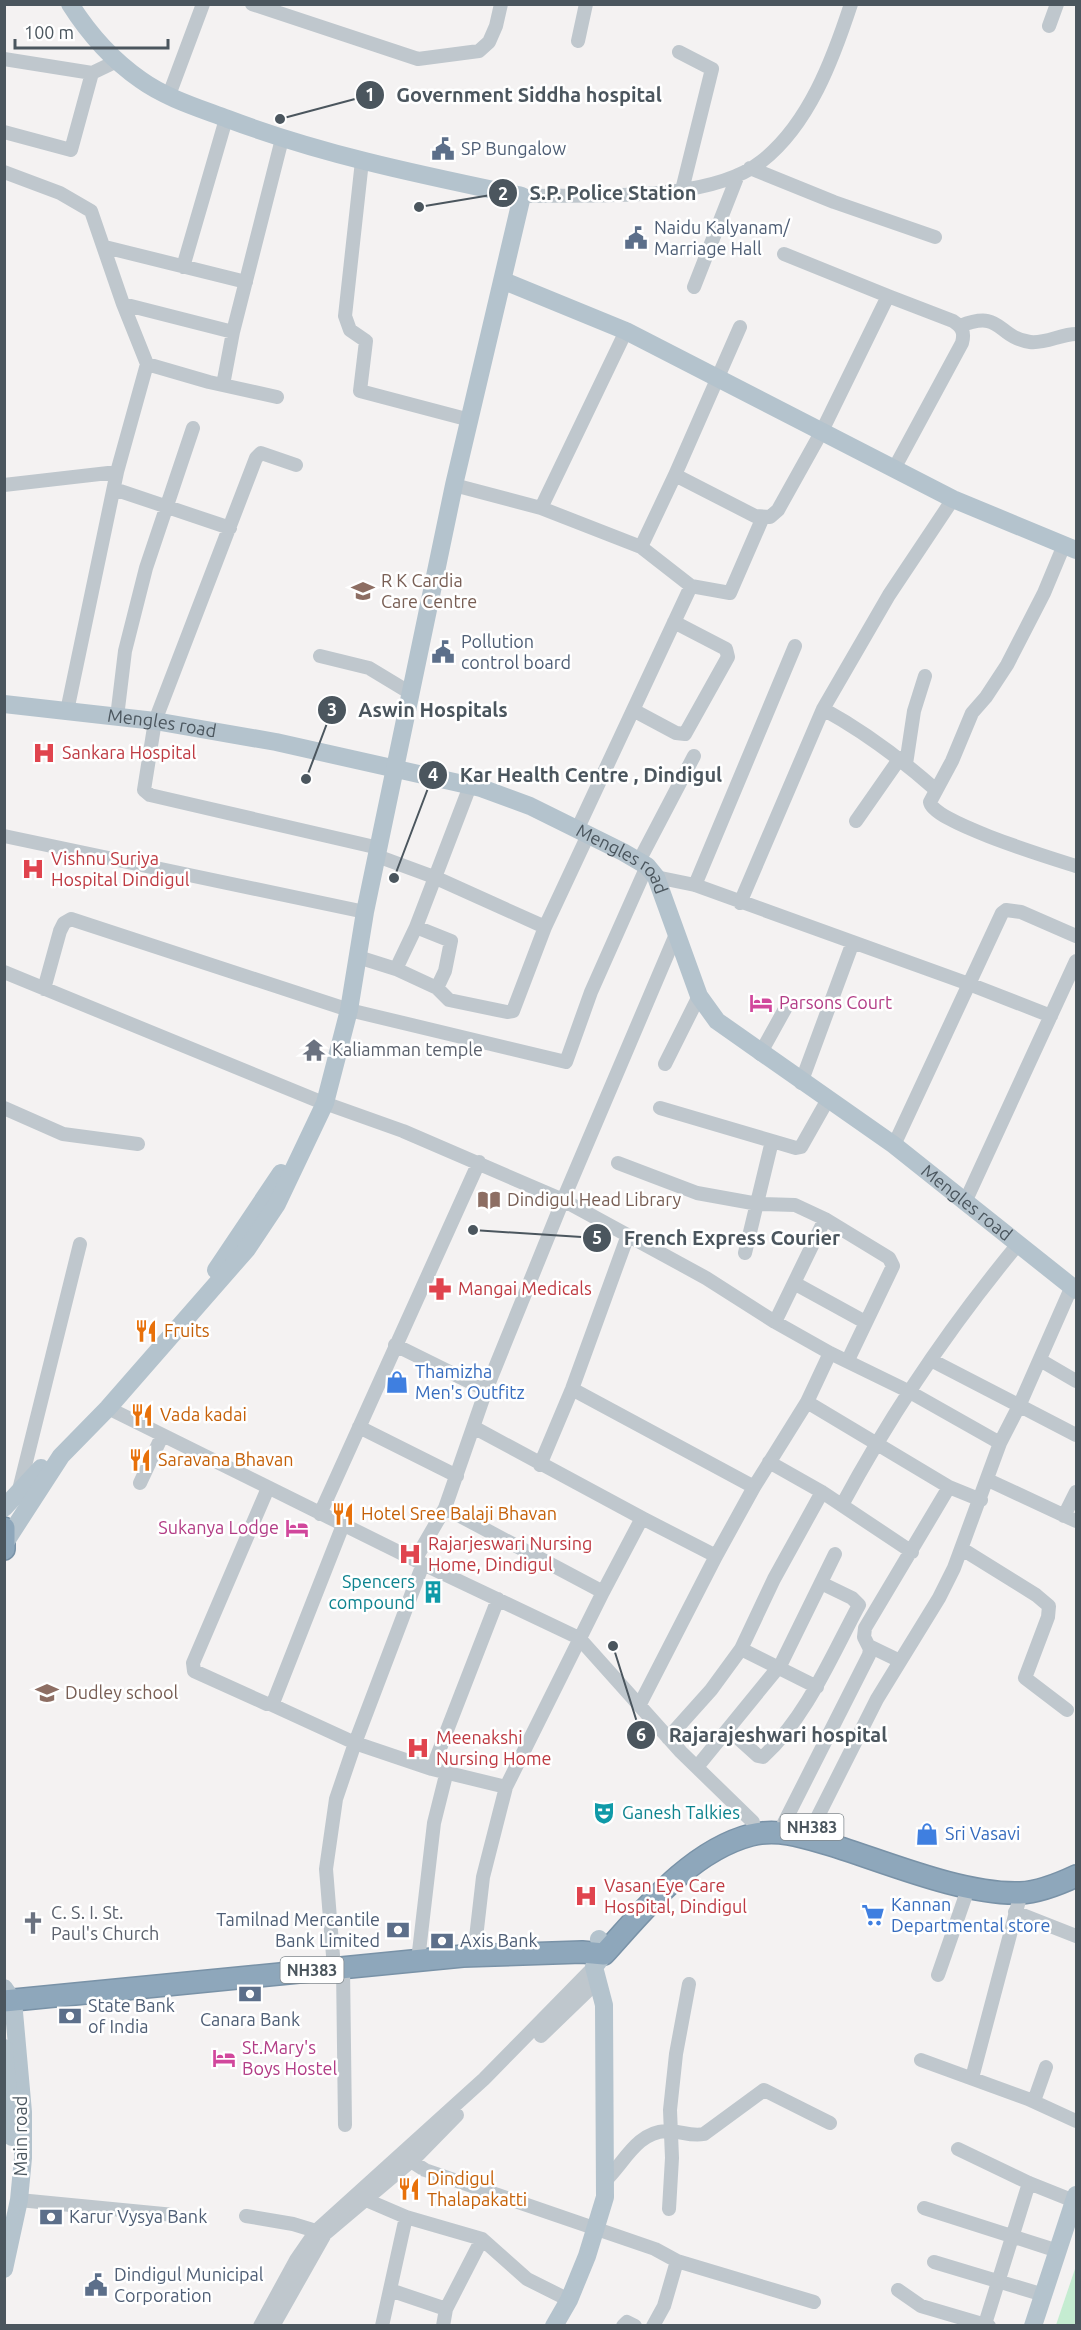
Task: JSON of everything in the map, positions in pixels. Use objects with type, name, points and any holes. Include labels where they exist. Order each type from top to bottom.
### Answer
[{"type":"highway","name":"NH383","points":[[595,1959],[681,1859],[715,1837],[753,1822],[768,1820],[812,1827],[969,1878],[1022,1883],[1041,1880],[1077,1863]]},
{"type":"highway","name":"NH383","points":[[7,1994],[43,1996],[474,1955],[595,1959],[654,1899],[689,1869],[721,1848],[750,1836],[784,1833],[803,1837],[1018,1902],[1077,1876]]},
{"type":"main road","points":[[4,1508],[247,1249],[277,1204],[323,1097],[349,1010],[365,912],[454,485],[504,281],[522,196],[362,161],[282,139],[169,95],[141,81],[117,61],[88,32],[70,4]]},
{"type":"main road","points":[[504,281],[626,331],[895,467],[953,499],[1070,547]]},
{"type":"main road","name":"Mengles road","points":[[4,704],[155,721],[276,742],[396,770],[417,772],[470,786],[530,806],[583,833],[647,868],[677,932],[699,996],[717,1021],[801,1083],[894,1145],[1074,1288]]},
{"type":"main road","points":[[5,1539],[61,1456],[108,1408],[196,1301]]},
{"type":"main road","points":[[554,2325],[569,2300],[605,2197],[604,2005],[595,1959]]},
{"type":"main road","name":"Main road","points":[[4,2269],[19,2200],[23,2112],[7,1994]]},
{"type":"main road","name":"Main road","points":[[4,2048],[12,2156],[4,2222]]},
{"type":"main road","points":[[1033,2325],[1075,2198]]},
{"type":"street","points":[[169,95],[203,4]]},
{"type":"street","points":[[252,4],[270,8],[418,59],[479,51],[489,42],[496,26],[501,4]]},
{"type":"street","points":[[578,41],[586,4]]},
{"type":"street","points":[[522,196],[653,194],[682,190],[744,172],[761,162],[788,136],[831,64],[851,4]]},
{"type":"street","points":[[1049,26],[1057,4]]},
{"type":"street","points":[[679,52],[712,69],[682,190]]},
{"type":"street","points":[[4,59],[92,73],[117,61]]},
{"type":"street","points":[[4,132],[71,150],[92,73]]},
{"type":"street","points":[[183,267],[226,118]]},
{"type":"street","points":[[223,385],[233,332],[282,139]]},
{"type":"street","points":[[362,161],[345,316],[350,330],[366,341],[360,392],[470,420]]},
{"type":"street","points":[[4,172],[83,204],[92,211],[123,304],[147,364],[117,472],[67,711]]},
{"type":"street","points":[[744,172],[935,237]]},
{"type":"street","points":[[694,287],[744,172]]},
{"type":"street","points":[[105,247],[246,282]]},
{"type":"street","points":[[784,254],[960,326],[964,334],[962,343],[895,467]]},
{"type":"street","points":[[675,475],[755,516],[770,517],[778,510],[822,431],[888,296]]},
{"type":"street","points":[[123,304],[233,332]]},
{"type":"street","points":[[960,326],[979,319],[989,321],[1029,342],[1077,334]]},
{"type":"street","points":[[641,547],[740,327]]},
{"type":"street","points":[[542,508],[626,331]]},
{"type":"street","points":[[147,364],[277,397]]},
{"type":"street","points":[[117,717],[125,651],[146,568],[193,428]]},
{"type":"street","points":[[296,465],[268,454],[258,454],[155,721],[144,786],[146,793],[378,852],[545,927]]},
{"type":"street","points":[[4,485],[117,472]]},
{"type":"street","points":[[454,485],[542,508],[641,547],[691,586],[730,593],[763,517]]},
{"type":"street","points":[[114,489],[230,528]]},
{"type":"street","points":[[740,903],[823,709],[889,595],[953,499]]},
{"type":"street","points":[[1070,547],[991,690],[972,713],[930,802],[934,810],[983,835],[1077,866]]},
{"type":"street","points":[[358,957],[396,969],[437,988],[448,1000],[507,1012],[513,1011],[633,710],[691,586]]},
{"type":"street","points":[[633,710],[676,733],[685,734],[689,731],[728,657],[726,649],[674,622]]},
{"type":"street","points":[[695,885],[795,646]]},
{"type":"street","points":[[320,656],[369,668],[412,694]]},
{"type":"street","points":[[856,821],[903,761],[914,711],[925,676]]},
{"type":"street","points":[[823,709],[859,729],[903,761],[936,790]]},
{"type":"street","points":[[44,989],[60,931],[64,923],[71,920],[349,1010],[566,1062],[591,992],[694,756]]},
{"type":"street","points":[[396,969],[416,927],[470,786]]},
{"type":"street","points":[[4,836],[365,912]]},
{"type":"street","points":[[647,868],[969,984],[1051,1016]]},
{"type":"street","points":[[894,1145],[1002,913],[1006,910],[1021,912],[1077,936]]},
{"type":"street","points":[[416,927],[451,942],[445,971],[437,988]]},
{"type":"street","points":[[345,2125],[338,1967],[326,1869],[336,1799],[419,1562],[445,1508],[475,1428],[486,1390],[563,1200],[677,932]]},
{"type":"street","points":[[801,1083],[853,942]]},
{"type":"street","points":[[966,1200],[1077,961]]},
{"type":"street","points":[[4,972],[323,1097],[563,1200],[706,1278],[775,1322],[830,1353],[908,1391],[1000,1443]]},
{"type":"street","points":[[666,1064],[699,996]]},
{"type":"street","points":[[760,1054],[785,1009]]},
{"type":"street","points":[[660,1108],[791,1148],[801,1147],[827,1101]]},
{"type":"street","points":[[4,1108],[63,1134],[138,1144]]},
{"type":"street","points":[[745,1253],[772,1141]]},
{"type":"street","points":[[320,1514],[479,1162]]},
{"type":"street","points":[[618,1163],[697,1193],[758,1204],[795,1205],[825,1219],[892,1261],[893,1266],[848,1360]]},
{"type":"street","points":[[775,1322],[825,1219]]},
{"type":"street","points":[[540,1465],[572,1389],[628,1235]]},
{"type":"street","points":[[842,1505],[875,1444],[908,1391],[976,1295],[1019,1243]]},
{"type":"street","points":[[18,1495],[80,1244]]},
{"type":"street","points":[[794,1283],[865,1322]]},
{"type":"street","points":[[812,1827],[877,1699],[939,1598],[962,1549],[1000,1443],[1074,1288]]},
{"type":"street","points":[[395,1345],[486,1390]]},
{"type":"street","points":[[640,1704],[716,1556],[754,1487],[807,1402],[830,1353]]},
{"type":"street","points":[[931,1360],[1077,1435]]},
{"type":"street","points":[[1040,1360],[1077,1381]]},
{"type":"street","points":[[572,1389],[754,1487]]},
{"type":"street","points":[[807,1402],[949,1487],[981,1500]]},
{"type":"street","points":[[108,1408],[320,1514],[579,1638],[668,1738],[753,1822]]},
{"type":"street","points":[[360,1427],[457,1476]]},
{"type":"street","points":[[475,1428],[540,1465],[716,1556]]},
{"type":"street","points":[[140,1482],[162,1436]]},
{"type":"street","points":[[769,1462],[822,1492],[912,1552]]},
{"type":"street","points":[[988,1480],[1070,1518],[1077,1492]]},
{"type":"street","points":[[784,1822],[869,1655],[869,1646],[864,1637],[865,1628],[949,1487]]},
{"type":"street","points":[[268,1488],[191,1666],[194,1671],[355,1743],[432,1769],[506,1787]]},
{"type":"street","points":[[668,1738],[711,1690],[741,1649],[774,1580],[822,1492]]},
{"type":"street","points":[[445,1508],[603,1592]]},
{"type":"street","points":[[474,1955],[483,1877],[506,1787],[579,1638],[642,1518]]},
{"type":"street","points":[[270,1704],[275,1700],[343,1525]]},
{"type":"street","points":[[962,1549],[1036,1595],[1049,1606],[1048,1617],[1025,1678],[1067,1710]]},
{"type":"street","points":[[697,1767],[779,1667],[835,1554]]},
{"type":"street","points":[[728,1729],[758,1756],[763,1757],[782,1737],[817,1687],[859,1605],[852,1598],[821,1583]]},
{"type":"street","points":[[432,1769],[498,1599]]},
{"type":"street","points":[[869,1646],[900,1661]]},
{"type":"street","points":[[741,1649],[817,1687]]},
{"type":"street","points":[[418,1960],[434,1822],[447,1771]]},
{"type":"street","points":[[938,1975],[969,1886]]},
{"type":"street","points":[[972,2078],[1018,1902],[1077,1936]]},
{"type":"street","points":[[273,2325],[325,2234],[411,2161],[595,1959]]},
{"type":"street","points":[[260,2325],[296,2260],[316,2231],[484,2079],[595,1959]]},
{"type":"street","points":[[669,2209],[672,2158],[670,2130],[676,2054],[689,1984]]},
{"type":"street","points":[[921,2060],[1034,2102],[1077,2121]]},
{"type":"street","points":[[1034,2102],[1046,2067]]},
{"type":"street","points":[[605,2181],[645,2136],[670,2130],[695,2136],[704,2134],[764,2090],[830,2123]]},
{"type":"street","points":[[958,2149],[1029,2183],[1075,2198]]},
{"type":"street","points":[[411,2161],[425,2170],[655,2249],[677,2261],[814,2302]]},
{"type":"street","points":[[898,2290],[921,2306],[987,2325],[1011,2235],[1029,2183]]},
{"type":"street","points":[[364,2199],[406,2217],[483,2239],[527,2279],[569,2300]]},
{"type":"street","points":[[19,2200],[174,2215]]},
{"type":"street","points":[[924,2208],[1058,2251]]},
{"type":"street","points":[[246,2216],[293,2224],[316,2231]]},
{"type":"street","points":[[382,2325],[406,2217]]},
{"type":"street","points":[[443,2325],[446,2309],[483,2239]]},
{"type":"street","points":[[653,2325],[667,2297],[677,2261]]},
{"type":"street","points":[[934,2262],[1044,2295]]},
{"type":"street","points":[[390,2290],[446,2309]]},
{"type":"street","points":[[623,2325],[627,2322],[635,2325]]},
{"type":"green space","points":[[1076,2266],[1076,2325],[1056,2325]]},
{"type":"place","name":"Government Siddha hospital","points":[[280,119]]},
{"type":"place","name":"SP Bungalow","points":[[443,149]]},
{"type":"place","name":"S.P. Police Station","points":[[419,207]]},
{"type":"place","name":"Naidu Kalyanam/ Marriage Hall","points":[[636,238]]},
{"type":"place","name":"R K Cardia Care Centre","points":[[363,591]]},
{"type":"place","name":"Pollution control board","points":[[443,652]]},
{"type":"place","name":"Sankara Hospital","points":[[44,753]]},
{"type":"place","name":"Aswin Hospitals","points":[[306,779]]},
{"type":"place","name":"Vishnu Suriya Hospital Dindigul","points":[[33,869]]},
{"type":"place","name":"Kar Health Centre , Dindigul","points":[[394,878]]},
{"type":"place","name":"Parsons Court","points":[[761,1003]]},
{"type":"place","name":"Kaliamman temple","points":[[314,1050]]},
{"type":"place","name":"Dindigul Head Library","points":[[489,1200]]},
{"type":"place","name":"French Express Courier","points":[[473,1230]]},
{"type":"place","name":"Mangai Medicals","points":[[440,1289]]},
{"type":"place","name":"Fruits","points":[[146,1331]]},
{"type":"place","name":"Thamizha Men's Outfitz","points":[[397,1382]]},
{"type":"place","name":"Vada kadai","points":[[142,1415]]},
{"type":"place","name":"Saravana Bhavan","points":[[140,1460]]},
{"type":"place","name":"Hotel Sree Balaji Bhavan","points":[[343,1514]]},
{"type":"place","name":"Sukanya Lodge","points":[[297,1528]]},
{"type":"place","name":"Rajarjeswari Nursing Home, Dindigul","points":[[410,1554]]},
{"type":"place","name":"Spencers compound","points":[[433,1592]]},
{"type":"place","name":"Rajarajeshwari hospital","points":[[613,1646]]},
{"type":"place","name":"Dudley school","points":[[47,1693]]},
{"type":"place","name":"Meenakshi Nursing Home","points":[[418,1748]]},
{"type":"place","name":"Ganesh Talkies","points":[[604,1813]]},
{"type":"place","name":"Sri Vasavi","points":[[927,1834]]},
{"type":"place","name":"Vasan Eye Care Hospital, Dindigul","points":[[586,1896]]},
{"type":"place","name":"Kannan Departmental store","points":[[873,1915]]},
{"type":"place","name":"C. S. I. St. Paul's Church","points":[[33,1923]]},
{"type":"place","name":"Tamilnad Mercantile Bank Limited","points":[[398,1930]]},
{"type":"place","name":"Axis Bank","points":[[442,1941]]},
{"type":"place","name":"Canara Bank","points":[[250,1994]]},
{"type":"place","name":"State Bank of India","points":[[70,2016]]},
{"type":"place","name":"St.Mary's Boys Hostel","points":[[224,2058]]},
{"type":"place","name":"Dindigul Thalapakatti","points":[[409,2189]]},
{"type":"place","name":"Karur Vysya Bank","points":[[51,2217]]},
{"type":"place","name":"Dindigul Municipal Corporation","points":[[96,2285]]}]
